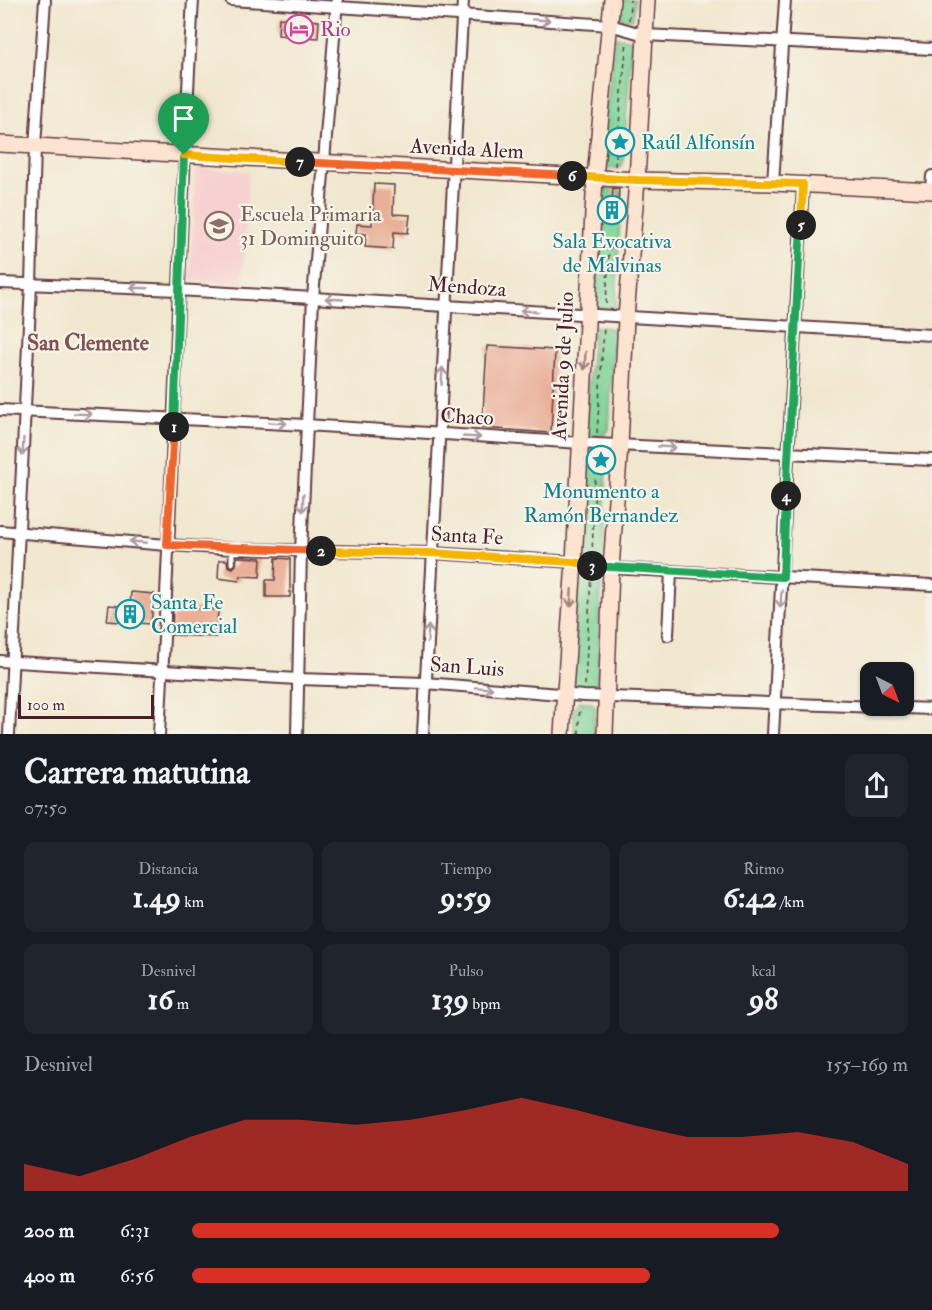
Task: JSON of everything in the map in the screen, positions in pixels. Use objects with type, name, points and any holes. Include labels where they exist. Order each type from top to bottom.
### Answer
[{"type":"main road","name":"Avenida 9 de Julio","points":[[562,734],[574,562],[595,177],[612,0]]},
{"type":"main road","points":[[605,734],[611,568],[647,0]]},
{"type":"main road","name":"Avenida Alem","points":[[0,144],[614,179],[932,186]]},
{"type":"street","points":[[9,734],[31,284],[35,146],[45,0]]},
{"type":"street","points":[[159,734],[184,155],[193,0]]},
{"type":"street","points":[[231,0],[337,4],[610,25],[645,35],[932,49]]},
{"type":"street","points":[[423,734],[463,0]]},
{"type":"street","points":[[773,183],[785,0]]},
{"type":"street","points":[[297,734],[306,424],[313,298],[337,4]]},
{"type":"street","points":[[773,734],[803,184]]},
{"type":"street","name":"Mendoza","points":[[0,283],[178,290],[932,335]]},
{"type":"street","name":"Chaco","points":[[0,411],[306,424],[439,435],[932,460]]},
{"type":"street","name":"Santa Fe","points":[[0,531],[235,551],[432,553],[574,562],[611,568],[932,585]]},
{"type":"street","points":[[668,635],[672,571]]},
{"type":"street","name":"San Luis","points":[[0,661],[298,679],[425,683],[584,696],[932,709]]},
{"type":"lane","points":[[232,563],[235,551]]},
{"type":"path","points":[[614,179],[630,0]]},
{"type":"path","points":[[579,734],[579,716],[584,696],[596,444],[609,250],[622,239]]},
{"type":"shaded area","name":"Escuela Primaria 31 Dominguito","points":[[196,168],[249,171],[242,283],[190,280]]},
{"type":"green space","points":[[617,0],[635,0],[633,19],[622,19],[616,11]]},
{"type":"green space","points":[[615,37],[632,40],[623,164],[620,168],[604,169],[600,164]]},
{"type":"green space","points":[[601,189],[621,191],[616,306],[610,309],[596,307],[593,302]]},
{"type":"green space","points":[[594,326],[614,331],[609,430],[603,436],[591,436],[584,431]]},
{"type":"green space","points":[[592,449],[604,450],[607,453],[603,558],[597,563],[577,556],[586,454]]},
{"type":"green space","points":[[597,576],[601,580],[597,686],[593,690],[577,689],[572,686],[578,581],[583,577]]},
{"type":"green space","points":[[579,701],[595,706],[594,734],[574,734],[574,709]]},
{"type":"building","points":[[279,18],[319,21],[318,38],[278,35]]},
{"type":"building","points":[[374,184],[394,185],[393,214],[410,215],[408,233],[394,232],[393,249],[365,247],[366,234],[356,233],[357,224],[372,225]]},
{"type":"building","name":"Sala Evocativa de Malvinas","points":[[613,188],[619,189],[617,218],[605,218],[606,203],[612,203]]},
{"type":"building","points":[[487,346],[555,350],[551,433],[482,428]]},
{"type":"building","points":[[237,557],[261,558],[260,577],[240,576],[239,581],[218,578],[219,560],[227,560],[228,566],[233,568]]},
{"type":"building","points":[[276,558],[290,559],[290,597],[266,597],[266,580],[275,580]]},
{"type":"building","name":"Santa Fe Comercial","points":[[131,592],[154,594],[151,624],[107,621],[109,605],[130,607]]},
{"type":"building","points":[[173,607],[218,610],[216,637],[172,635]]},
{"type":"place","name":"Rio","points":[[299,29]]},
{"type":"place","name":"Raúl Alfonsín","points":[[620,142]]},
{"type":"place","name":"Sala Evocativa de Malvinas","points":[[612,210]]},
{"type":"place","name":"Escuela Primaria 31 Dominguito","points":[[219,226]]},
{"type":"place","name":"Monumento a Ramón Bernandez","points":[[601,460]]},
{"type":"place","name":"Santa Fe Comercial","points":[[130,614]]},
{"type":"district","name":"San Clemente","points":[[88,343]]},
{"type":"route","points":[[184,155],[637,180],[803,184],[783,577],[611,568],[574,562],[432,553],[236,549],[167,545],[184,155]]}]
